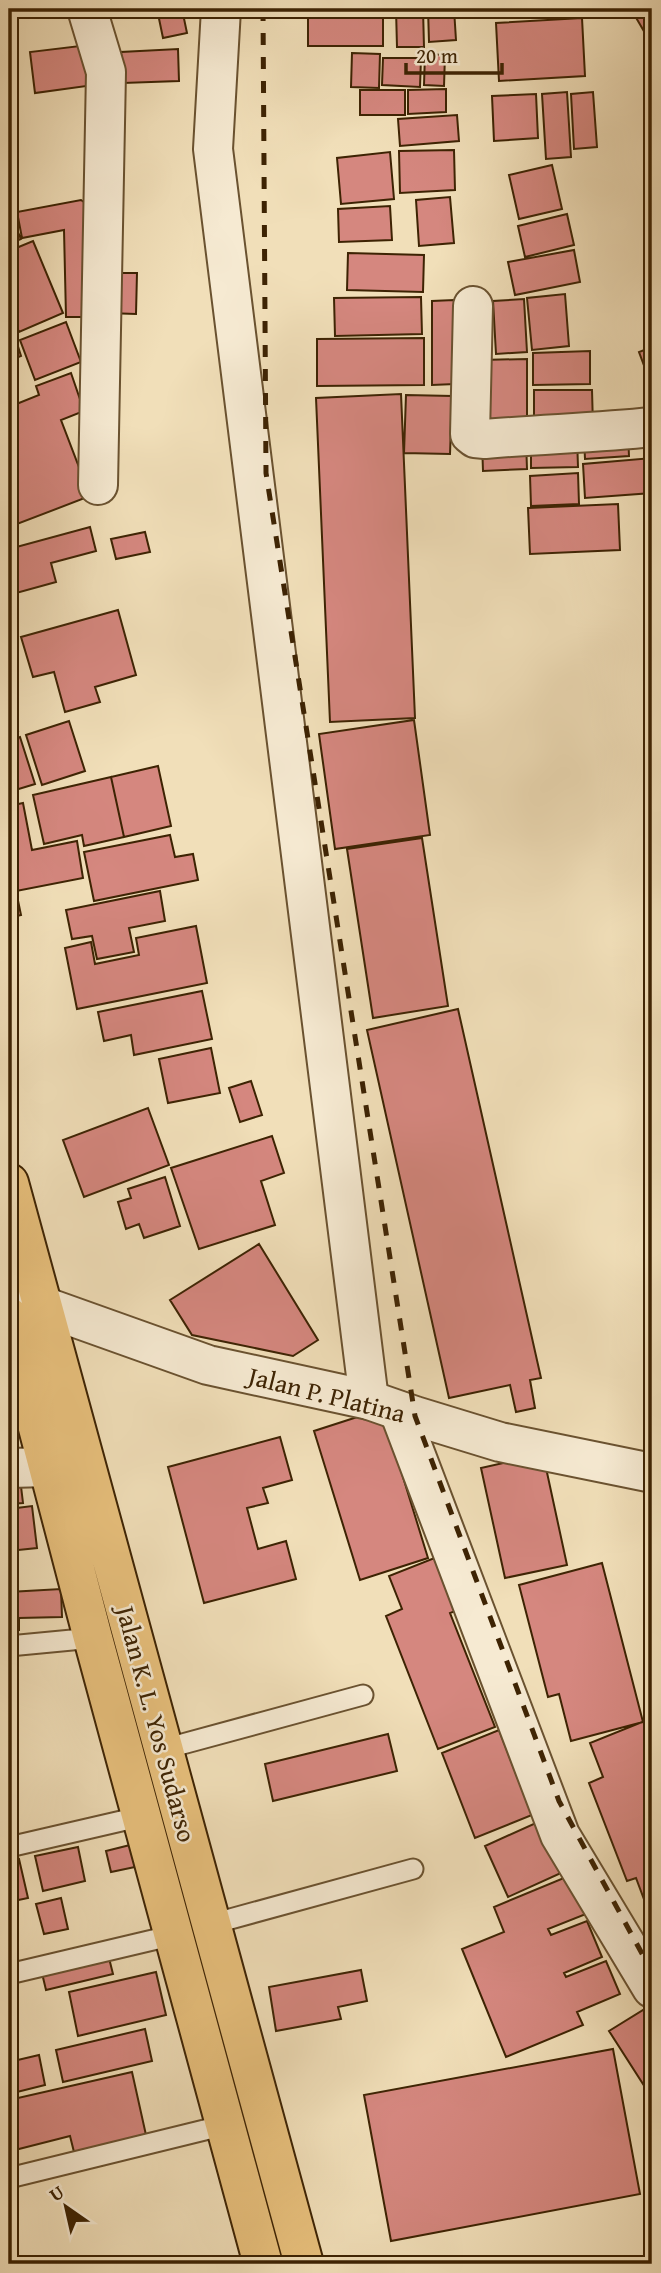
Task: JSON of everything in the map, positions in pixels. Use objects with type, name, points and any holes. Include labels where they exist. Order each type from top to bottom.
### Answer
[{"type":"highway","name":"Jalan K. L. Yos Sudarso","points":[[9,1183],[20,1305],[49,1467],[263,2264]]},
{"type":"highway","name":"Jalan K. L. Yos Sudarso","points":[[20,1305],[164,1749],[304,2264]]},
{"type":"street","points":[[87,9],[106,72],[98,485]]},
{"type":"street","points":[[221,9],[213,149],[384,1406],[561,1835],[652,1989]]},
{"type":"street","points":[[473,306],[470,434],[475,438],[596,433],[652,427]]},
{"type":"street","name":"Jalan P. Platina","points":[[20,1305],[208,1365],[384,1406],[500,1442],[652,1473]]},
{"type":"street","points":[[9,1468],[49,1467]]},
{"type":"lane","points":[[9,1646],[93,1638]]},
{"type":"lane","points":[[164,1749],[363,1695]]},
{"type":"lane","points":[[9,1847],[143,1816]]},
{"type":"lane","points":[[212,1924],[413,1869]]},
{"type":"lane","points":[[9,1974],[174,1935]]},
{"type":"lane","points":[[9,2178],[225,2125]]},
{"type":"building","points":[[157,9],[182,9],[187,33],[163,38]]},
{"type":"building","points":[[308,9],[383,9],[383,46],[308,46]]},
{"type":"building","points":[[396,9],[423,9],[424,47],[397,47]]},
{"type":"building","points":[[428,9],[454,9],[456,40],[429,42]]},
{"type":"building","points":[[548,9],[597,9],[597,13],[549,16]]},
{"type":"building","points":[[631,9],[652,9],[652,45]]},
{"type":"building","points":[[582,18],[585,76],[499,81],[496,23]]},
{"type":"building","points":[[88,45],[94,85],[35,93],[30,52]]},
{"type":"building","points":[[178,49],[179,81],[123,83],[121,52]]},
{"type":"building","points":[[352,53],[380,54],[379,88],[351,87]]},
{"type":"building","points":[[425,54],[445,55],[444,86],[424,85]]},
{"type":"building","points":[[383,58],[421,58],[420,87],[382,85]]},
{"type":"building","points":[[446,89],[446,112],[408,114],[408,90]]},
{"type":"building","points":[[360,90],[405,90],[405,115],[360,115]]},
{"type":"building","points":[[567,92],[571,157],[546,159],[542,94]]},
{"type":"building","points":[[593,92],[597,147],[574,149],[571,94]]},
{"type":"building","points":[[536,94],[538,138],[494,141],[492,96]]},
{"type":"building","points":[[457,115],[459,141],[400,146],[398,119]]},
{"type":"building","points":[[454,150],[455,190],[400,193],[399,151]]},
{"type":"building","points":[[390,152],[394,199],[341,204],[337,158]]},
{"type":"building","points":[[552,165],[562,209],[519,219],[509,175]]},
{"type":"building","points":[[450,197],[454,243],[419,246],[416,200]]},
{"type":"building","points":[[81,200],[98,212],[99,317],[66,317],[64,230],[22,238],[17,212]]},
{"type":"building","points":[[390,206],[392,240],[339,242],[338,209]]},
{"type":"building","points":[[9,212],[21,239],[9,244]]},
{"type":"building","points":[[567,214],[574,245],[525,257],[518,226]]},
{"type":"building","points":[[33,241],[63,313],[19,332],[9,309],[9,251]]},
{"type":"building","points":[[574,250],[580,282],[515,295],[508,262]]},
{"type":"building","points":[[348,253],[424,255],[423,292],[347,290]]},
{"type":"building","points":[[107,273],[137,273],[136,314],[107,313]]},
{"type":"building","points":[[565,294],[569,346],[532,350],[527,298]]},
{"type":"building","points":[[421,297],[422,334],[335,336],[334,298]]},
{"type":"building","points":[[524,299],[527,352],[496,354],[493,301]]},
{"type":"building","points":[[454,300],[455,384],[432,385],[432,301]]},
{"type":"building","points":[[66,322],[81,362],[35,380],[20,340]]},
{"type":"building","points":[[15,337],[21,356],[9,361],[9,339]]},
{"type":"building","points":[[424,338],[424,385],[317,386],[317,339]]},
{"type":"building","points":[[652,347],[652,387],[639,352]]},
{"type":"building","points":[[590,351],[590,384],[533,385],[533,353]]},
{"type":"building","points":[[527,359],[527,430],[480,430],[481,360]]},
{"type":"building","points":[[71,373],[84,411],[61,420],[90,496],[17,524],[9,501],[9,407],[39,395],[36,386]]},
{"type":"building","points":[[534,390],[592,390],[593,426],[534,426]]},
{"type":"building","points":[[401,394],[415,718],[330,722],[316,398]]},
{"type":"building","points":[[406,395],[452,396],[450,454],[404,453]]},
{"type":"building","points":[[628,433],[629,456],[585,459],[584,437]]},
{"type":"building","points":[[577,437],[578,467],[531,468],[531,439]]},
{"type":"building","points":[[526,440],[527,469],[483,471],[482,442]]},
{"type":"building","points":[[652,458],[652,493],[585,498],[583,464]]},
{"type":"building","points":[[578,473],[579,504],[531,506],[530,476]]},
{"type":"building","points":[[618,504],[620,550],[530,554],[528,508]]},
{"type":"building","points":[[90,527],[96,551],[51,563],[56,582],[9,595],[9,549]]},
{"type":"building","points":[[145,532],[150,552],[116,559],[111,539]]},
{"type":"building","points":[[118,610],[136,675],[95,687],[100,702],[65,712],[54,672],[33,677],[21,637]]},
{"type":"building","points":[[9,703],[18,731],[9,734]]},
{"type":"building","points":[[414,720],[430,835],[335,849],[319,734]]},
{"type":"building","points":[[69,721],[85,771],[42,785],[26,735]]},
{"type":"building","points":[[20,737],[35,784],[9,792],[9,741]]},
{"type":"building","points":[[158,766],[171,826],[124,837],[111,777]]},
{"type":"building","points":[[111,777],[124,837],[84,846],[82,835],[44,844],[33,795]]},
{"type":"building","points":[[23,803],[32,850],[77,841],[83,878],[16,891],[21,915],[9,918],[9,806]]},
{"type":"building","points":[[170,835],[175,857],[193,854],[198,880],[94,901],[84,852]]},
{"type":"building","points":[[422,838],[448,1006],[373,1018],[347,849]]},
{"type":"building","points":[[160,891],[165,921],[129,928],[134,952],[97,959],[92,936],[72,939],[66,910]]},
{"type":"building","points":[[196,926],[207,983],[77,1009],[65,948],[91,942],[95,964],[139,955],[136,938]]},
{"type":"building","points":[[202,991],[212,1039],[134,1055],[131,1035],[104,1041],[98,1012]]},
{"type":"building","points":[[458,1009],[541,1378],[530,1380],[535,1408],[516,1412],[510,1385],[449,1398],[367,1030]]},
{"type":"building","points":[[211,1048],[220,1093],[168,1103],[159,1059]]},
{"type":"building","points":[[251,1081],[262,1115],[240,1122],[229,1088]]},
{"type":"building","points":[[148,1108],[169,1165],[84,1197],[63,1140]]},
{"type":"building","points":[[272,1136],[284,1173],[261,1181],[275,1225],[199,1249],[171,1168]]},
{"type":"building","points":[[165,1177],[180,1226],[144,1238],[139,1224],[126,1229],[118,1202],[131,1198],[128,1189]]},
{"type":"building","points":[[259,1244],[318,1340],[293,1356],[192,1335],[170,1300]]},
{"type":"building","points":[[382,1409],[428,1558],[360,1580],[314,1431]]},
{"type":"building","points":[[280,1437],[292,1480],[263,1488],[268,1503],[247,1508],[258,1549],[286,1541],[296,1579],[204,1603],[168,1467]]},
{"type":"building","points":[[543,1454],[567,1565],[505,1578],[481,1468]]},
{"type":"building","points":[[20,1478],[23,1503],[9,1504],[9,1479]]},
{"type":"building","points":[[32,1506],[37,1548],[9,1551],[9,1509]]},
{"type":"building","points":[[437,1557],[458,1610],[450,1613],[495,1727],[438,1749],[386,1616],[402,1609],[389,1576]]},
{"type":"building","points":[[602,1563],[643,1722],[571,1741],[559,1694],[548,1697],[519,1585]]},
{"type":"building","points":[[61,1589],[62,1617],[19,1618],[19,1630],[9,1631],[9,1592]]},
{"type":"building","points":[[652,1718],[651,1918],[636,1878],[627,1881],[589,1783],[603,1777],[590,1743]]},
{"type":"building","points":[[499,1730],[532,1815],[475,1838],[442,1753]]},
{"type":"building","points":[[388,1734],[397,1771],[273,1801],[265,1764]]},
{"type":"building","points":[[538,1822],[561,1873],[508,1897],[485,1846]]},
{"type":"building","points":[[130,1845],[135,1867],[111,1872],[106,1851]]},
{"type":"building","points":[[78,1847],[85,1881],[43,1891],[35,1856]]},
{"type":"building","points":[[19,1859],[28,1898],[9,1902],[9,1861]]},
{"type":"building","points":[[571,1875],[586,1914],[548,1929],[551,1935],[587,1921],[602,1957],[564,1973],[566,1977],[606,1961],[620,1994],[577,2012],[583,2025],[506,2057],[462,1949],[504,1932],[494,1907]]},
{"type":"building","points":[[61,1898],[68,1929],[44,1934],[36,1904]]},
{"type":"building","points":[[108,1954],[113,1974],[46,1990],[41,1969]]},
{"type":"building","points":[[361,1970],[367,2001],[338,2007],[341,2019],[276,2031],[269,1987]]},
{"type":"building","points":[[156,1972],[166,2015],[78,2036],[69,1992]]},
{"type":"building","points":[[648,2007],[652,2014],[652,2098],[609,2031]]},
{"type":"building","points":[[145,2029],[152,2061],[63,2082],[56,2050]]},
{"type":"building","points":[[613,2049],[640,2194],[391,2241],[364,2095]]},
{"type":"building","points":[[39,2055],[45,2085],[9,2094],[9,2062]]},
{"type":"building","points":[[132,2072],[146,2135],[74,2152],[70,2136],[15,2150],[9,2124],[9,2100]]},
{"type":"railway","points":[[263,9],[266,473],[415,1416],[559,1801],[652,1972]]}]
